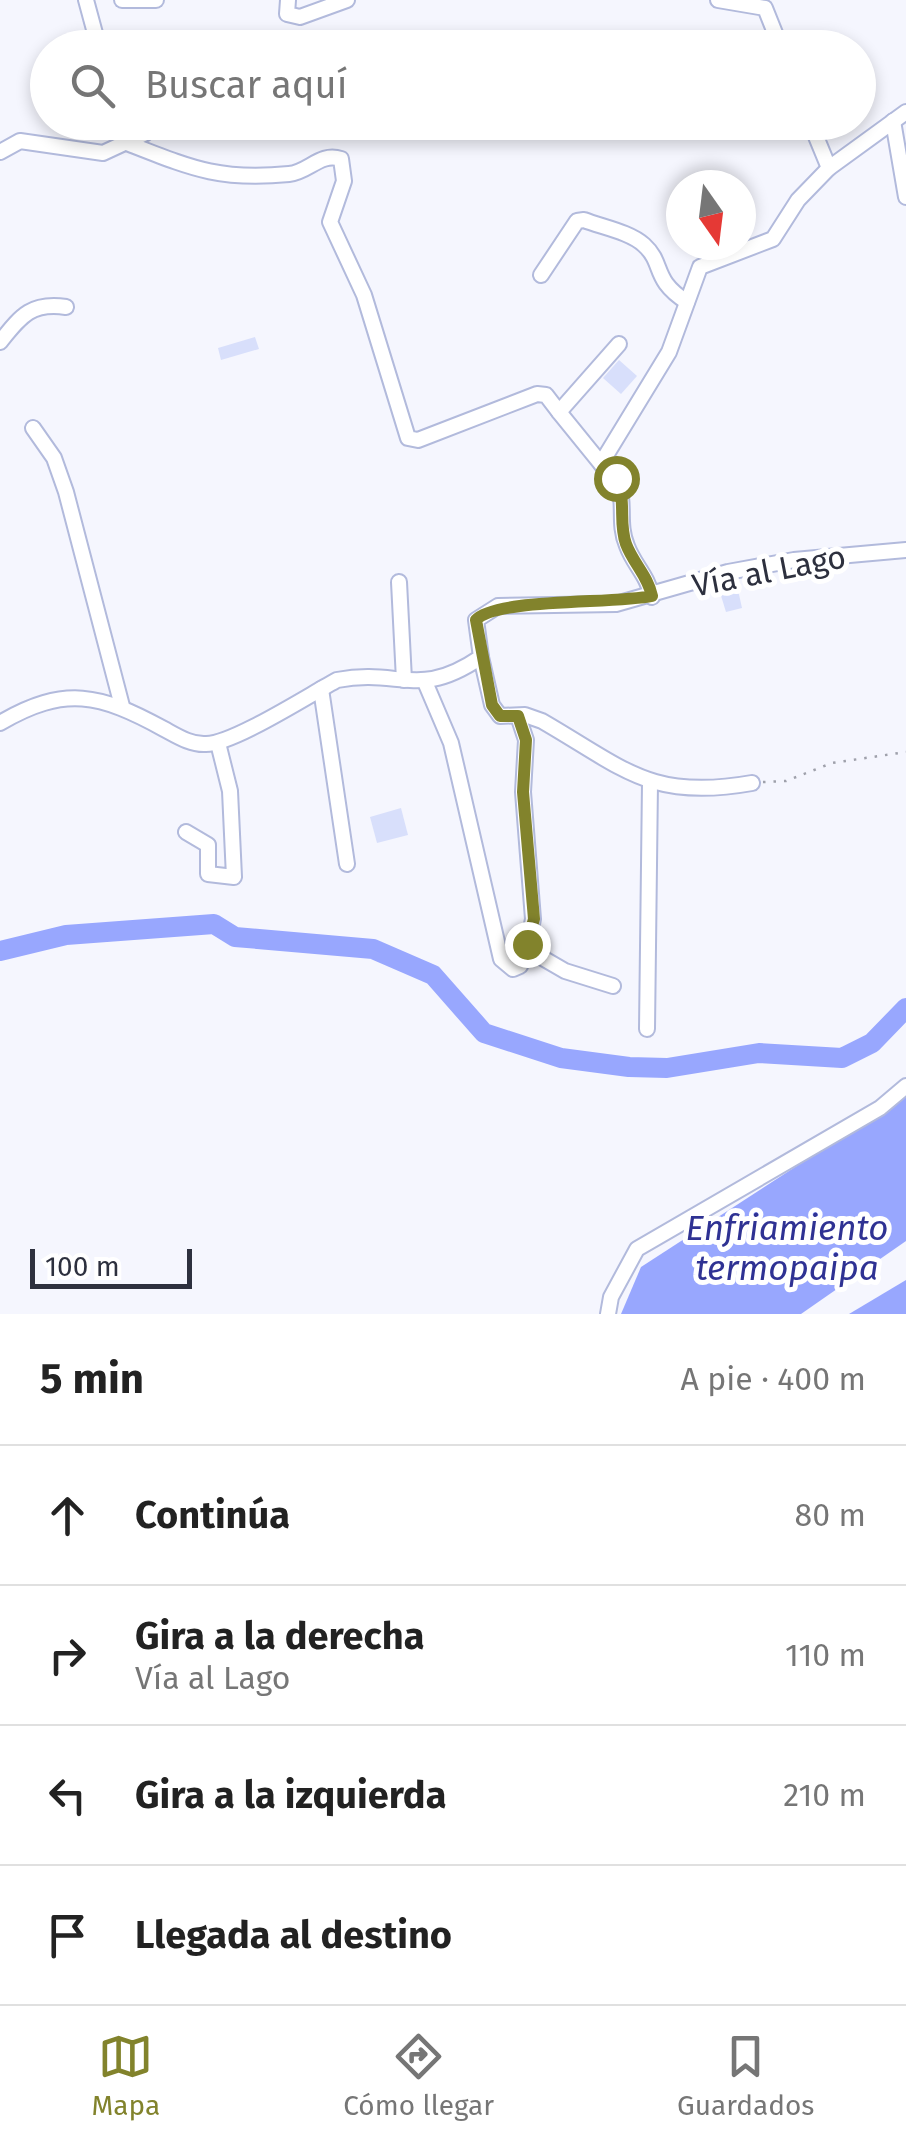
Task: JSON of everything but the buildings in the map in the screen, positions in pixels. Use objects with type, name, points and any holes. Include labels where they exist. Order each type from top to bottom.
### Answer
[{"type":"street","points":[[86,0],[94,30]]},
{"type":"street","points":[[122,0],[156,0]]},
{"type":"street","points":[[288,0],[287,14],[300,18],[347,0]]},
{"type":"street","points":[[718,0],[764,4],[773,30]]},
{"type":"street","points":[[876,133],[900,116]]},
{"type":"street","points":[[900,116],[906,196]]},
{"type":"street","points":[[0,152],[20,141],[92,153],[133,140]]},
{"type":"street","points":[[817,140],[828,168]]},
{"type":"street","points":[[602,465],[631,408],[664,360],[705,261],[773,239],[798,200],[828,168],[867,140]]},
{"type":"street","points":[[127,143],[216,176],[290,174],[330,156],[341,159],[344,180],[330,222],[364,295],[408,438],[418,440],[536,394],[546,395],[622,490],[627,547],[648,580],[652,596]]},
{"type":"street","points":[[541,275],[577,222],[584,220],[640,242],[668,290],[687,302]]},
{"type":"street","points":[[0,342],[29,309],[44,304],[66,307]]},
{"type":"street","points":[[560,412],[619,344]]},
{"type":"street","points":[[34,428],[54,458],[66,492],[122,706]]},
{"type":"street","name":"Vía al Lago","points":[[481,657],[476,620],[498,606],[616,604],[761,566],[906,550]]},
{"type":"street","points":[[399,582],[404,680]]},
{"type":"street","points":[[0,723],[53,699],[88,696],[122,706],[187,741],[218,742],[320,689],[357,676],[444,680],[481,657],[496,712],[542,721],[650,782],[700,792],[752,783]]},
{"type":"street","points":[[425,682],[451,743],[501,959],[513,969],[520,966],[534,919],[523,792],[526,740],[518,716]]},
{"type":"street","points":[[320,689],[348,864]]},
{"type":"street","points":[[186,832],[208,844],[208,874],[234,877],[230,792],[218,742]]},
{"type":"street","points":[[647,1029],[650,782]]},
{"type":"street","points":[[527,949],[565,972],[613,986]]},
{"type":"street","points":[[608,1314],[611,1296],[637,1248],[880,1108],[906,1086]]},
{"type":"path","points":[[752,783],[786,780],[832,762],[906,752]]},
{"type":"water","name":"Enfriamiento termopaipa","points":[[906,1095],[906,1241],[801,1314],[621,1314],[641,1267]]},
{"type":"water","name":"Enfriamiento termopaipa","points":[[906,1280],[906,1314],[849,1314]]},
{"type":"waterway","points":[[0,951],[66,935],[214,924],[235,937],[373,949],[433,975],[484,1033],[561,1058],[629,1067],[667,1068],[759,1053],[842,1058],[872,1043],[906,1008]]},
{"type":"route","points":[[527,944],[534,919],[527,877],[523,792],[526,740],[518,716],[500,716],[492,705],[476,620],[498,606],[616,604],[652,596],[648,580],[627,547],[625,501],[616,478]]}]
